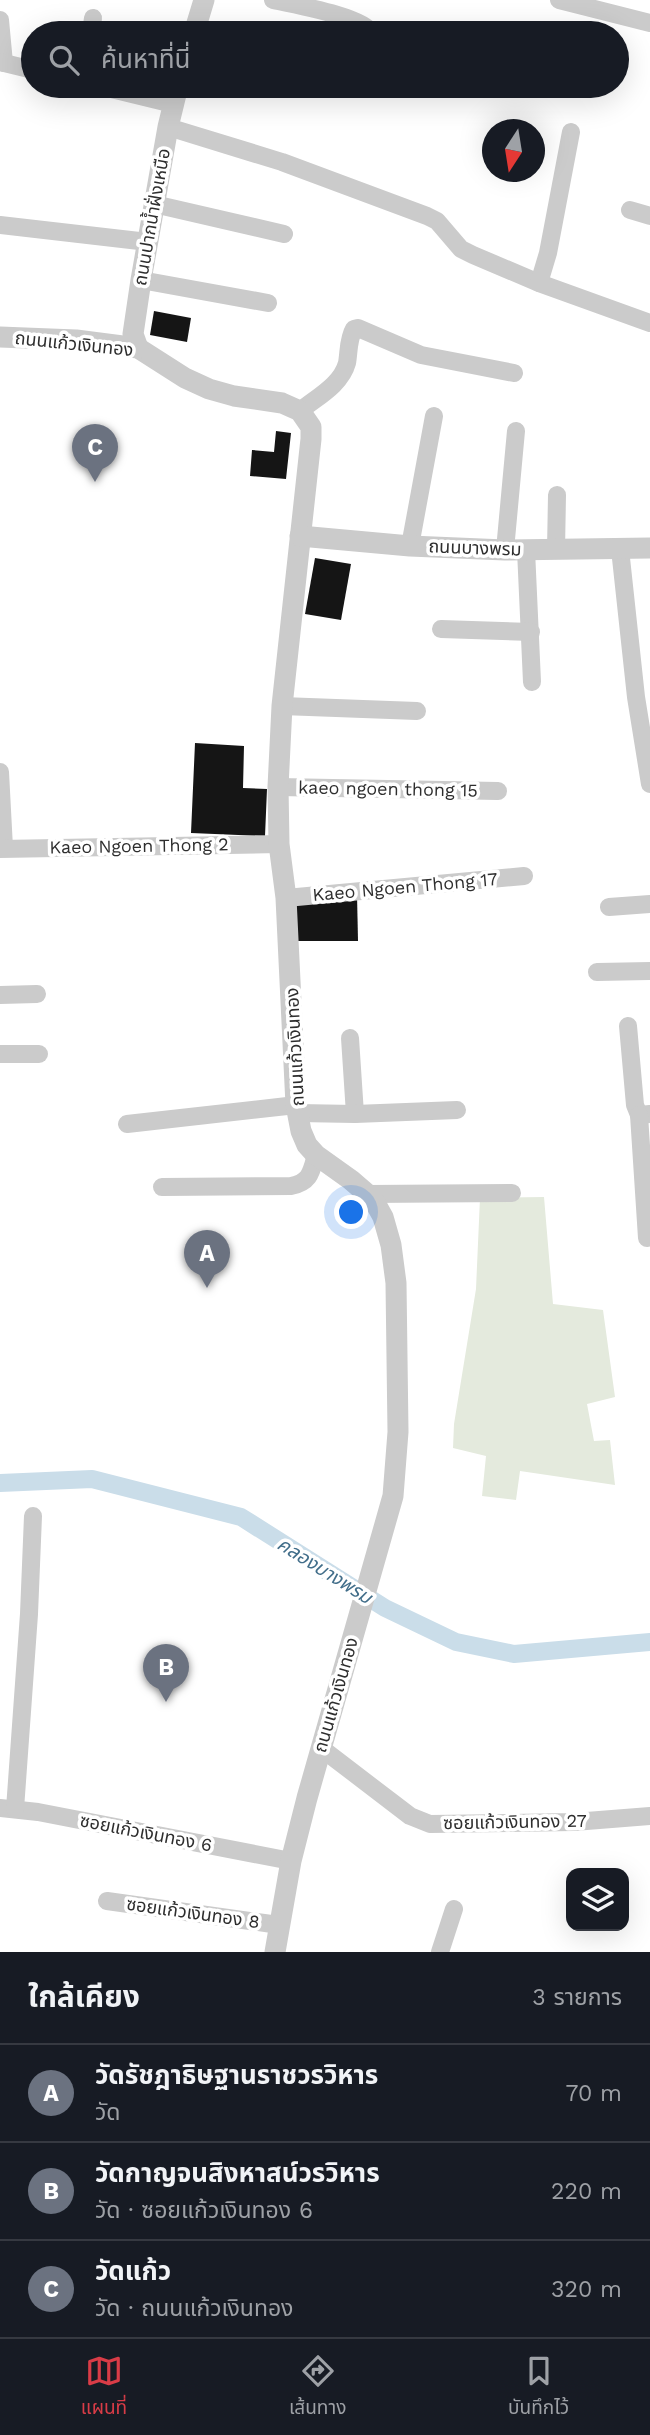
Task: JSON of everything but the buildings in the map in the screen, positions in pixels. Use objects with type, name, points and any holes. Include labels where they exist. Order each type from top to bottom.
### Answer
[{"type":"street","points":[[198,21],[204,0]]},
{"type":"street","points":[[273,0],[354,21]]},
{"type":"street","points":[[559,0],[650,23]]},
{"type":"street","points":[[0,20],[2,62],[21,67]]},
{"type":"street","name":"ถนนปากน้ำฝั่งเหนือ","points":[[138,348],[133,334],[141,280],[175,98]]},
{"type":"street","points":[[168,127],[282,162],[427,216],[437,221],[461,249],[539,283],[650,323]]},
{"type":"street","points":[[539,283],[548,253],[571,132]]},
{"type":"street","points":[[154,204],[284,234]]},
{"type":"street","points":[[630,209],[650,216]]},
{"type":"street","points":[[0,225],[148,242]]},
{"type":"street","points":[[141,280],[268,303]]},
{"type":"street","points":[[300,411],[339,380],[345,367],[350,336],[358,328],[421,355],[514,373]]},
{"type":"street","name":"ถนนแก้วเงินทอง","points":[[0,337],[76,340],[138,348],[185,378],[209,389],[234,396],[282,403],[300,411],[310,428],[282,706],[278,787],[279,844],[286,898],[297,1109],[304,1138],[316,1155],[373,1199],[383,1217],[391,1245],[396,1283],[398,1432],[393,1496],[291,1861],[275,1952]]},
{"type":"street","points":[[410,546],[433,416]]},
{"type":"street","points":[[516,431],[515,550],[531,632],[532,681]]},
{"type":"street","points":[[556,550],[557,495]]},
{"type":"street","name":"ถนนบางพรม","points":[[300,536],[410,546],[515,550],[650,548]]},
{"type":"street","points":[[620,549],[636,697],[650,784]]},
{"type":"street","points":[[441,629],[531,632]]},
{"type":"street","points":[[282,706],[417,711]]},
{"type":"street","points":[[0,772],[2,849]]},
{"type":"street","name":"kaeo ngoen thong 15","points":[[278,787],[498,791]]},
{"type":"street","name":"Kaeo Ngoen Thong 2","points":[[2,849],[279,844]]},
{"type":"street","name":"Kaeo Ngoen Thong 17","points":[[286,898],[524,876]]},
{"type":"street","points":[[609,906],[650,904]]},
{"type":"street","points":[[597,972],[650,971]]},
{"type":"street","points":[[0,995],[37,994]]},
{"type":"street","points":[[628,1026],[635,1105],[644,1114],[647,1238]]},
{"type":"street","points":[[350,1038],[355,1114]]},
{"type":"street","points":[[0,1054],[39,1054]]},
{"type":"street","points":[[127,1124],[297,1109],[355,1114],[457,1110]]},
{"type":"street","points":[[162,1187],[302,1184],[311,1175],[316,1155]]},
{"type":"street","points":[[367,1194],[512,1193]]},
{"type":"street","points":[[8,1808],[29,1614],[33,1516]]},
{"type":"street","name":"ซอยแก้วเงินทอง 27","points":[[321,1748],[410,1816],[430,1824],[574,1822],[650,1816]]},
{"type":"street","name":"ซอยแก้วเงินทอง 6","points":[[8,1808],[291,1861]]},
{"type":"street","name":"ซอยแก้วเงินทอง 8","points":[[107,1901],[279,1925]]},
{"type":"street","points":[[440,1952],[454,1909]]},
{"type":"shaded area","points":[[544,1197],[553,1304],[603,1310],[615,1397],[587,1404],[594,1441],[610,1440],[615,1485],[520,1471],[516,1500],[482,1496],[486,1456],[453,1448],[454,1424],[476,1289],[480,1198]]},
{"type":"waterway","name":"คลองบางพรม","points":[[0,1483],[92,1479],[241,1517],[385,1608],[456,1642],[514,1654],[650,1642]]},
{"type":"place","name":"วัดแก้ว","points":[[95,482]]},
{"type":"place","name":"วัดรัชฎาธิษฐานราชวรวิหาร","points":[[207,1288]]},
{"type":"place","name":"วัดกาญจนสิงหาสน์วรวิหาร","points":[[166,1702]]}]
